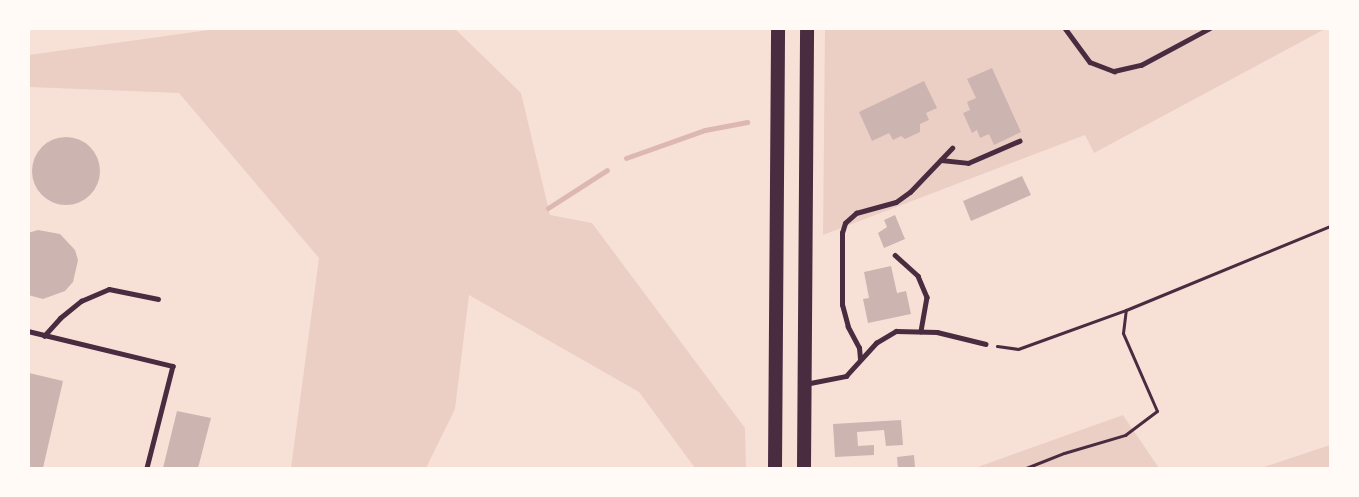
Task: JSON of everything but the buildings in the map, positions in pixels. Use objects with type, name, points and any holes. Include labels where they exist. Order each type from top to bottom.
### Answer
[{"type":"main road","points":[[775,468],[778,28]]},
{"type":"main road","points":[[804,468],[807,28]]},
{"type":"lane","points":[[1065,28],[1090,62],[1104,70],[1114,71],[1141,65],[1210,28]]},
{"type":"lane","points":[[941,160],[968,164],[1019,141]]},
{"type":"lane","points":[[860,359],[859,348],[848,327],[842,305],[842,233],[845,223],[856,213],[896,202],[910,192],[952,148]]},
{"type":"lane","points":[[895,255],[918,276],[927,297],[921,331]]},
{"type":"lane","points":[[45,336],[60,318],[81,301],[109,289],[158,299]]},
{"type":"lane","points":[[804,384],[846,376],[855,370],[860,359],[876,343],[896,331],[937,332],[986,344]]},
{"type":"lane","points":[[29,333],[173,366],[147,468]]},
{"type":"path","points":[[986,344],[1018,349],[1126,310],[1330,226]]},
{"type":"path","points":[[1026,468],[1064,453],[1125,435],[1157,411],[1123,333],[1126,310]]},
{"type":"shaded area","points":[[223,28],[455,29],[521,93],[550,215],[592,223],[745,428],[746,468],[695,468],[639,392],[469,295],[455,409],[426,468],[291,468],[319,258],[179,93],[29,87],[29,55]]},
{"type":"shaded area","points":[[825,29],[1325,29],[1094,153],[1085,135],[823,235]]},
{"type":"shaded area","points":[[1123,415],[1159,468],[975,468]]},
{"type":"shaded area","points":[[1330,445],[1330,468],[1261,468]]},
{"type":"waterway","points":[[626,158],[705,130],[747,122]]},
{"type":"waterway","points":[[548,208],[607,170]]}]
